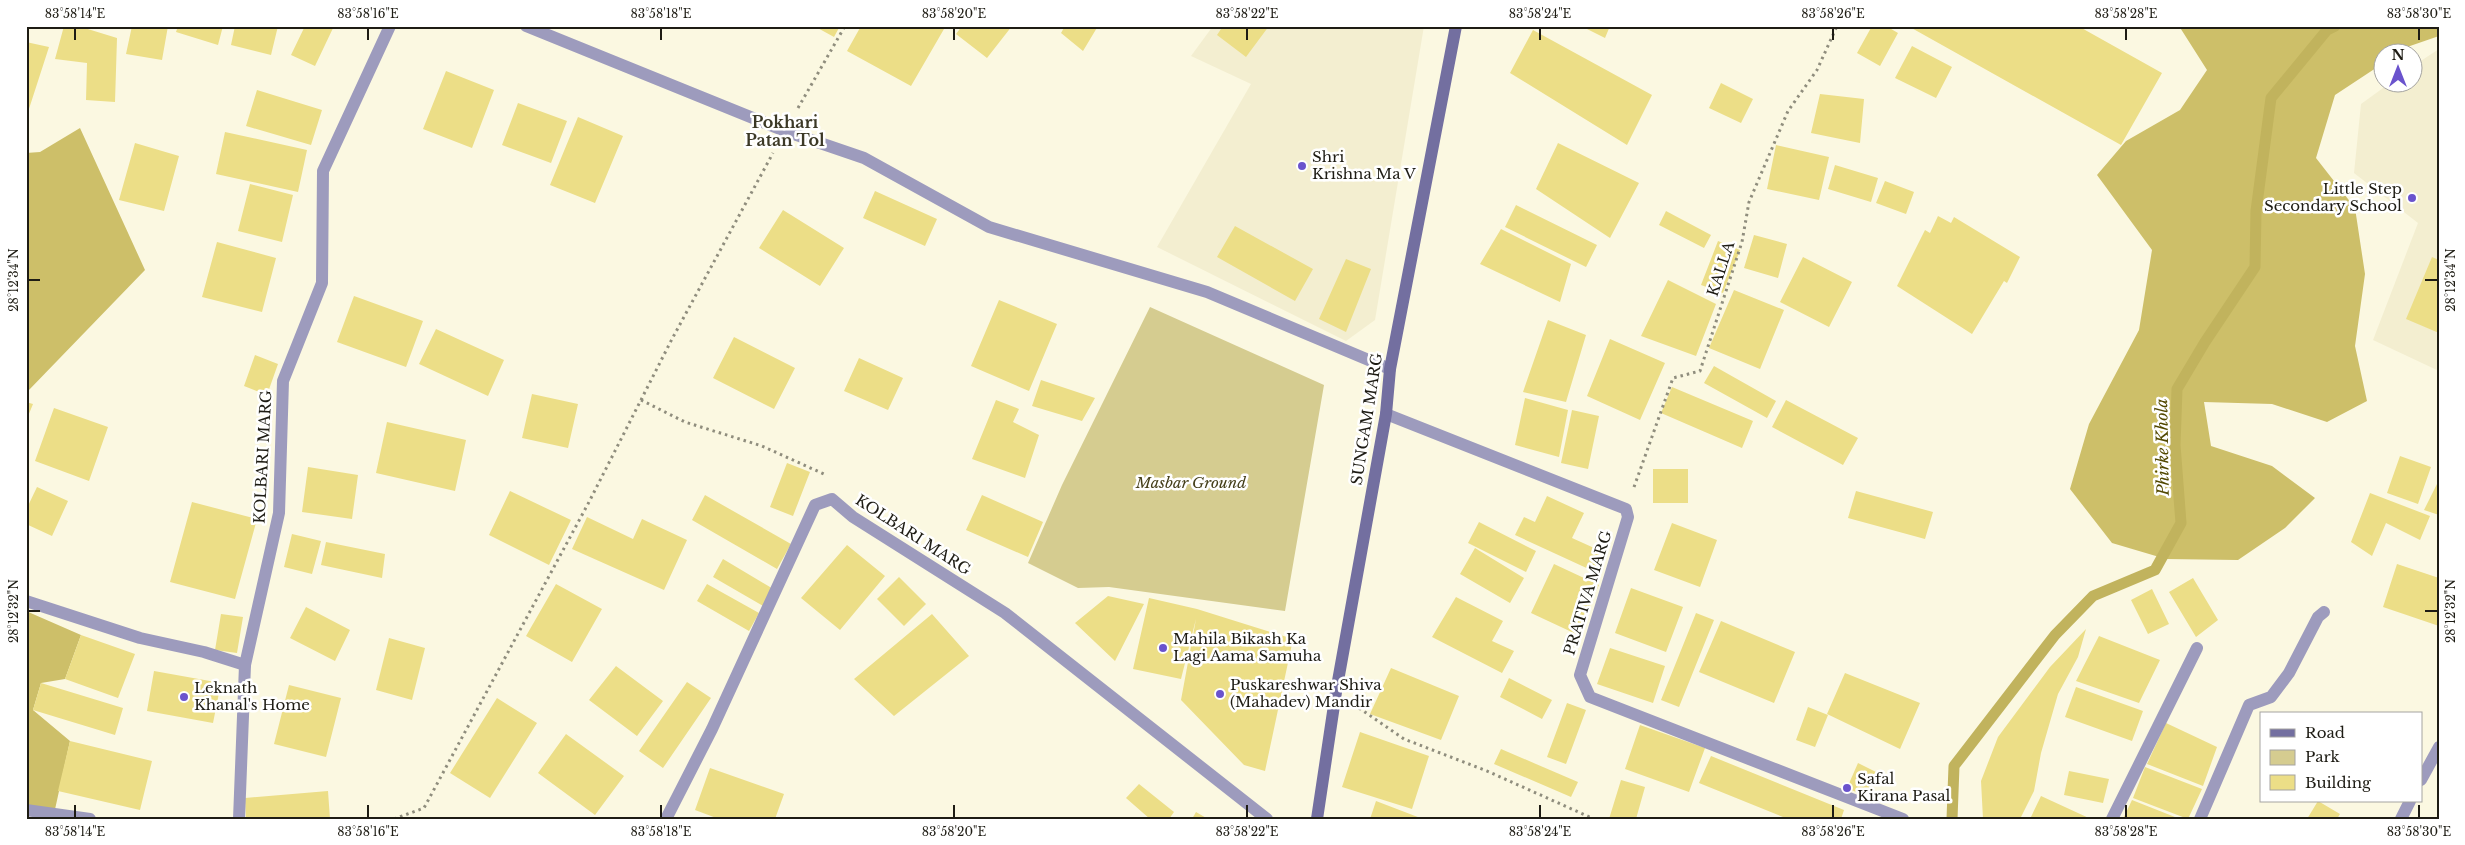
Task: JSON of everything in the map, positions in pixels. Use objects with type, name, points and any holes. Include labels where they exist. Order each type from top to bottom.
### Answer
[{"type":"main road","name":"SUNGAM MARG","points":[[1317,819],[1336,692],[1386,414],[1390,369],[1456,26]]},
{"type":"street","name":"KOLBARI MARG","points":[[239,819],[246,664],[279,513],[283,381],[322,283],[323,171],[390,26]]},
{"type":"street","points":[[526,26],[785,131],[864,158],[989,227],[1207,292],[1390,369]]},
{"type":"street","points":[[1386,414],[1626,508]]},
{"type":"street","name":"KOLBARI MARG","points":[[666,819],[712,729],[815,505],[832,499],[853,518],[1005,613],[1267,819]]},
{"type":"street","name":"PRATIVA MARG","points":[[1626,508],[1628,517],[1580,675],[1590,697],[1903,819]]},
{"type":"street","points":[[26,601],[140,638],[204,652],[246,664]]},
{"type":"street","points":[[2200,819],[2249,705],[2271,697],[2288,673],[2318,617],[2324,612]]},
{"type":"street","points":[[2112,819],[2197,648]]},
{"type":"street","points":[[2422,778],[2439,747]]},
{"type":"street","points":[[2401,819],[2410,802]]},
{"type":"street","points":[[26,810],[90,819]]},
{"type":"path","points":[[394,819],[424,808],[589,502],[641,400],[785,131],[845,26]]},
{"type":"path","name":"KALLA","points":[[1626,508],[1673,378],[1700,371],[1742,242],[1748,202],[1788,112],[1817,70],[1837,26]]},
{"type":"path","points":[[641,400],[685,422],[762,446],[832,477],[832,499]]},
{"type":"path","points":[[1336,692],[1404,739],[1488,771],[1594,819]]},
{"type":"shaded area","name":"Shri Krishna Ma V","points":[[1213,26],[1424,26],[1375,320],[1346,341],[1157,247],[1251,84],[1191,56]]},
{"type":"shaded area","points":[[2179,26],[2439,26],[2439,36],[2422,42],[2372,42],[2372,71],[2335,95],[2316,158],[2355,208],[2365,274],[2355,346],[2367,401],[2327,422],[2272,404],[2204,402],[2211,446],[2272,466],[2315,498],[2285,528],[2238,560],[2166,559],[2112,543],[2070,489],[2089,424],[2139,330],[2152,250],[2097,175],[2126,141],[2180,110],[2207,70]]},
{"type":"shaded area","name":"Little Step Secondary School","points":[[2439,49],[2439,371],[2373,340],[2418,223],[2354,173],[2361,104],[2378,92],[2422,92],[2422,60]]},
{"type":"shaded area","points":[[80,128],[145,270],[28,391],[26,153],[40,152]]},
{"type":"shaded area","points":[[26,611],[81,635],[65,679],[41,683],[33,710],[70,741],[54,814],[26,809]]},
{"type":"green space","name":"Masbar Ground","points":[[1150,307],[1324,385],[1285,611],[1109,587],[1078,588],[1028,563],[1062,485]]},
{"type":"building","points":[[64,26],[78,26],[117,38],[115,102],[86,100],[87,63],[55,59]]},
{"type":"building","points":[[132,26],[168,26],[162,60],[126,54]]},
{"type":"building","points":[[178,26],[223,26],[218,45],[176,32]]},
{"type":"building","points":[[235,26],[278,26],[271,55],[231,45]]},
{"type":"building","points":[[305,26],[334,26],[315,66],[291,55]]},
{"type":"building","points":[[814,26],[840,26],[834,37]]},
{"type":"building","points":[[861,26],[939,26],[944,29],[911,86],[847,51]]},
{"type":"building","points":[[962,26],[1012,26],[987,58],[956,34]]},
{"type":"building","points":[[1065,26],[1098,26],[1083,51],[1061,33]]},
{"type":"building","points":[[1223,26],[1269,26],[1246,57],[1217,35]]},
{"type":"building","points":[[1581,26],[1610,26],[1605,38]]},
{"type":"building","points":[[1872,26],[1886,26],[1898,33],[1880,66],[1857,53]]},
{"type":"building","points":[[1908,26],[2078,26],[2162,73],[2121,145]]},
{"type":"building","points":[[1533,30],[1652,95],[1627,145],[1510,73]]},
{"type":"building","points":[[26,42],[49,47],[27,115],[26,115]]},
{"type":"building","points":[[1912,46],[1952,67],[1936,98],[1895,78]]},
{"type":"building","points":[[446,71],[494,90],[472,148],[423,129]]},
{"type":"building","points":[[1721,83],[1753,99],[1741,123],[1709,108]]},
{"type":"building","points":[[257,90],[322,110],[311,145],[246,126]]},
{"type":"building","points":[[1820,94],[1864,99],[1860,143],[1811,133]]},
{"type":"building","points":[[518,103],[567,121],[551,163],[502,145]]},
{"type":"building","points":[[578,117],[623,136],[595,203],[550,185]]},
{"type":"building","points":[[225,132],[307,150],[298,192],[216,174]]},
{"type":"building","points":[[135,143],[179,156],[164,211],[119,200]]},
{"type":"building","points":[[1558,143],[1639,183],[1610,238],[1536,189]]},
{"type":"building","points":[[1776,145],[1829,157],[1819,200],[1767,189]]},
{"type":"building","points":[[1835,165],[1878,178],[1871,202],[1828,189]]},
{"type":"building","points":[[1885,181],[1914,192],[1906,214],[1876,203]]},
{"type":"building","points":[[250,184],[293,195],[282,242],[238,231]]},
{"type":"building","points":[[875,191],[937,219],[925,246],[863,218]]},
{"type":"building","points":[[1516,205],[1597,245],[1586,267],[1505,227]]},
{"type":"building","points":[[783,210],[844,248],[820,286],[759,248]]},
{"type":"building","points":[[1666,211],[1711,235],[1704,248],[1659,225]]},
{"type":"building","points":[[1938,216],[1951,223],[1954,217],[2020,257],[2007,283],[2004,281],[1972,334],[1897,286],[1925,230],[1930,233]]},
{"type":"building","points":[[1235,226],[1313,269],[1295,301],[1217,257]]},
{"type":"building","points":[[1501,229],[1571,264],[1560,302],[1480,264]]},
{"type":"building","points":[[1754,235],[1787,244],[1778,278],[1744,268]]},
{"type":"building","points":[[1718,241],[1740,250],[1723,293],[1701,285]]},
{"type":"building","points":[[217,242],[276,258],[262,312],[202,297]]},
{"type":"building","points":[[1803,257],[1852,282],[1829,327],[1780,302]]},
{"type":"building","points":[[2432,257],[2439,260],[2439,333],[2406,319]]},
{"type":"building","points":[[1346,259],[1371,269],[1346,332],[1319,319]]},
{"type":"building","points":[[1668,280],[1716,304],[1696,356],[1641,336]]},
{"type":"building","points":[[1734,290],[1784,310],[1760,369],[1709,348]]},
{"type":"building","points":[[354,296],[423,321],[406,367],[337,342]]},
{"type":"building","points":[[999,300],[1057,324],[1029,391],[971,366]]},
{"type":"building","points":[[1548,320],[1586,335],[1566,402],[1523,392]]},
{"type":"building","points":[[436,329],[504,360],[488,396],[419,364]]},
{"type":"building","points":[[734,337],[795,368],[774,409],[713,378]]},
{"type":"building","points":[[1610,339],[1665,363],[1640,420],[1587,396]]},
{"type":"building","points":[[255,355],[278,364],[267,395],[244,386]]},
{"type":"building","points":[[859,358],[903,378],[888,410],[844,391]]},
{"type":"building","points":[[1714,366],[1776,401],[1767,418],[1704,383]]},
{"type":"building","points":[[1041,380],[1095,398],[1082,421],[1032,406]]},
{"type":"building","points":[[1672,387],[1753,421],[1742,448],[1661,413]]},
{"type":"building","points":[[532,394],[578,404],[568,448],[522,438]]},
{"type":"building","points":[[1525,398],[1568,410],[1559,457],[1515,445]]},
{"type":"building","points":[[996,400],[1019,409],[1013,422],[1039,435],[1025,478],[972,459]]},
{"type":"building","points":[[1786,400],[1858,438],[1843,465],[1772,427]]},
{"type":"building","points":[[26,402],[33,404],[26,421]]},
{"type":"building","points":[[54,408],[108,427],[89,481],[35,461]]},
{"type":"building","points":[[1572,410],[1599,416],[1588,469],[1561,463]]},
{"type":"building","points":[[387,422],[466,440],[455,491],[376,473]]},
{"type":"building","points":[[2400,456],[2431,467],[2418,504],[2387,493]]},
{"type":"building","points":[[787,463],[810,472],[793,516],[770,507]]},
{"type":"building","points":[[308,467],[358,475],[352,519],[302,512]]},
{"type":"building","points":[[1653,469],[1688,469],[1688,503],[1653,503]]},
{"type":"building","points":[[2439,480],[2439,515],[2424,510]]},
{"type":"building","points":[[37,487],[68,501],[52,536],[26,524],[26,510]]},
{"type":"building","points":[[510,491],[571,520],[549,565],[489,535]]},
{"type":"building","points":[[1856,491],[1933,512],[1925,539],[1848,518]]},
{"type":"building","points":[[2370,493],[2430,516],[2420,540],[2386,523],[2372,556],[2351,542]]},
{"type":"building","points":[[705,495],[791,544],[777,569],[692,520]]},
{"type":"building","points":[[982,495],[1043,522],[1028,557],[966,530]]},
{"type":"building","points":[[1547,496],[1584,513],[1572,538],[1603,552],[1593,571],[1515,535],[1524,517],[1535,522]]},
{"type":"building","points":[[192,502],[257,519],[235,599],[170,582]]},
{"type":"building","points":[[587,517],[633,539],[642,519],[687,540],[664,590],[572,549]]},
{"type":"building","points":[[1479,522],[1536,551],[1526,572],[1468,543]]},
{"type":"building","points":[[1672,523],[1717,540],[1700,587],[1654,570]]},
{"type":"building","points":[[292,534],[321,541],[312,574],[284,567]]},
{"type":"building","points":[[326,542],[385,554],[382,578],[321,565]]},
{"type":"building","points":[[847,545],[885,576],[840,630],[801,598]]},
{"type":"building","points":[[1475,548],[1524,578],[1510,603],[1460,574]]},
{"type":"building","points":[[723,559],[775,590],[765,607],[713,577]]},
{"type":"building","points":[[1554,564],[1599,585],[1576,634],[1531,613]]},
{"type":"building","points":[[2397,564],[2439,578],[2439,626],[2383,607]]},
{"type":"building","points":[[899,577],[926,604],[904,626],[877,599]]},
{"type":"building","points":[[2193,578],[2218,620],[2196,637],[2169,592]]},
{"type":"building","points":[[556,584],[602,609],[572,662],[526,636]]},
{"type":"building","points":[[707,584],[759,613],[749,631],[697,601]]},
{"type":"building","points":[[1631,588],[1683,607],[1666,652],[1615,633]]},
{"type":"building","points":[[2152,589],[2169,624],[2148,634],[2131,600]]},
{"type":"building","points":[[1108,596],[1144,604],[1115,661],[1075,623]]},
{"type":"building","points":[[1456,597],[1503,621],[1492,641],[1514,651],[1502,673],[1432,637]]},
{"type":"building","points":[[1149,598],[1197,609],[1293,639],[1265,771],[1244,765],[1181,700],[1196,619],[1181,679],[1133,669]]},
{"type":"building","points":[[306,607],[350,630],[335,661],[290,638]]},
{"type":"building","points":[[1696,613],[1714,620],[1679,707],[1661,700]]},
{"type":"building","points":[[221,614],[243,617],[237,653],[215,650]]},
{"type":"building","points":[[932,614],[969,656],[894,716],[854,679]]},
{"type":"building","points":[[1721,621],[1795,652],[1774,703],[1699,672]]},
{"type":"building","points":[[2086,629],[2078,657],[2058,694],[2041,753],[2034,791],[2020,819],[1983,819],[1981,781],[1998,737],[2050,667]]},
{"type":"building","points":[[81,635],[135,654],[118,698],[65,679]]},
{"type":"building","points":[[2099,636],[2160,660],[2139,703],[2076,681]]},
{"type":"building","points":[[389,638],[425,648],[412,700],[376,690]]},
{"type":"building","points":[[1610,648],[1665,666],[1653,703],[1597,684]]},
{"type":"building","points":[[616,666],[663,701],[637,736],[589,700]]},
{"type":"building","points":[[1391,668],[1459,696],[1441,740],[1370,714]]},
{"type":"building","name":"Leknath Khanal's Home","points":[[154,671],[221,683],[213,723],[147,711]]},
{"type":"building","points":[[1845,673],[1920,703],[1900,749],[1827,714]]},
{"type":"building","points":[[1509,678],[1552,700],[1542,719],[1500,697]]},
{"type":"building","points":[[687,682],[711,698],[663,768],[639,751]]},
{"type":"building","points":[[41,683],[123,708],[115,735],[33,710]]},
{"type":"building","points":[[289,685],[341,698],[326,757],[274,744]]},
{"type":"building","points":[[2076,687],[2143,711],[2132,741],[2065,717]]},
{"type":"building","points":[[497,698],[537,723],[490,798],[450,773]]},
{"type":"building","points":[[1567,703],[1586,710],[1566,764],[1547,757]]},
{"type":"building","points":[[1808,707],[1828,715],[1815,747],[1796,740]]},
{"type":"building","points":[[2166,723],[2217,747],[2203,786],[2147,764]]},
{"type":"building","points":[[1640,725],[1705,748],[1689,792],[1625,769]]},
{"type":"building","points":[[1360,732],[1429,756],[1412,809],[1342,787]]},
{"type":"building","points":[[566,734],[624,776],[595,815],[538,773]]},
{"type":"building","points":[[70,741],[152,761],[140,810],[58,791]]},
{"type":"building","points":[[1501,749],[1578,782],[1571,797],[1494,764]]},
{"type":"building","points":[[1711,756],[1844,810],[1841,819],[1788,819],[1699,783]]},
{"type":"building","points":[[1858,763],[1876,772],[1865,796],[1847,788]]},
{"type":"building","points":[[2145,767],[2202,789],[2188,819],[2133,798]]},
{"type":"building","points":[[710,768],[784,794],[775,819],[719,819],[695,810]]},
{"type":"building","points":[[2069,771],[2109,779],[2103,803],[2064,795]]},
{"type":"building","points":[[1621,780],[1645,787],[1636,819],[1609,819]]},
{"type":"building","points":[[1139,784],[1174,812],[1169,819],[1150,819],[1126,798]]},
{"type":"building","points":[[328,791],[330,819],[246,819],[245,798]]},
{"type":"building","points":[[2041,796],[2091,819],[2030,819]]},
{"type":"building","points":[[2132,800],[2180,819],[2123,819]]},
{"type":"building","points":[[1376,801],[1423,819],[1370,819]]},
{"type":"building","points":[[2317,802],[2340,814],[2337,819],[2307,819]]},
{"type":"building","points":[[1196,812],[1208,819],[1192,819]]},
{"type":"waterway","name":"Phirke Khola","points":[[1952,819],[1954,766],[2055,635],[2093,596],[2155,570],[2181,523],[2175,445],[2177,389],[2205,342],[2255,267],[2256,211],[2271,98],[2327,30],[2335,26]]},
{"type":"place","name":"Shri Krishna Ma V","points":[[1302,166]]},
{"type":"place","name":"Little Step Secondary School","points":[[2412,198]]},
{"type":"place","name":"Mahila Bikash Ka Lagi Aama Samuha","points":[[1163,648]]},
{"type":"place","name":"Puskareshwar Shiva (Mahadev) Mandir","points":[[1220,694]]},
{"type":"place","name":"Leknath Khanal's Home","points":[[184,697]]},
{"type":"place","name":"Safal Kirana Pasal","points":[[1847,788]]},
{"type":"district","name":"Pokhari Patan Tol","points":[[785,131]]}]
